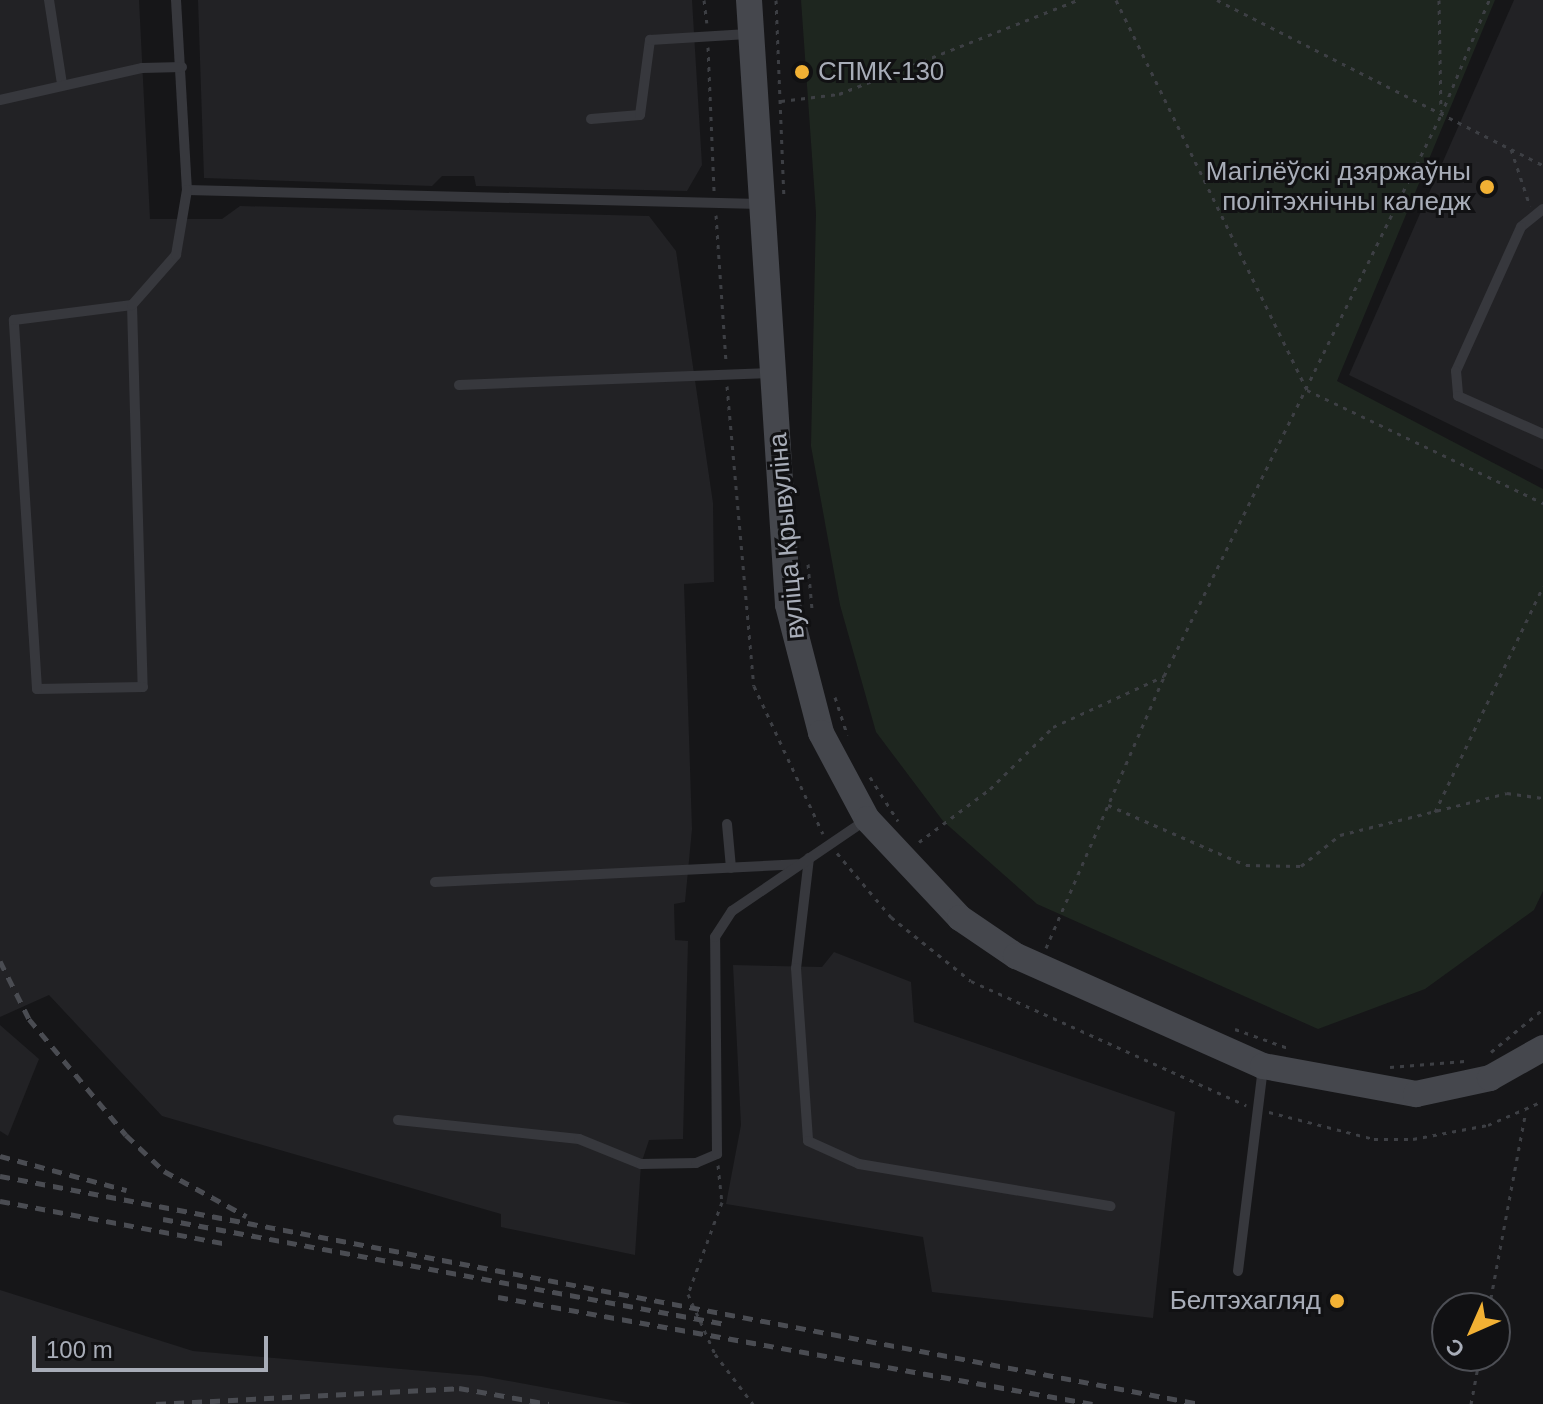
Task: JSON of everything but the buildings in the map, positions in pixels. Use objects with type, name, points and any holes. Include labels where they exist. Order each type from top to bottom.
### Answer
[{"type":"main road","name":"вуліца Крывуліна","points":[[749,0],[750,34],[772,205],[772,372],[788,605],[801,670],[821,733],[867,819],[960,918],[1016,956],[1263,1066],[1416,1094],[1490,1078],[1542,1051]]},
{"type":"lane","points":[[49,0],[62,84]]},
{"type":"lane","points":[[132,305],[143,687],[37,689],[14,320],[132,305],[176,255],[187,190],[176,0]]},
{"type":"lane","points":[[591,119],[640,115],[650,40],[750,34]]},
{"type":"lane","points":[[0,100],[62,84],[182,67]]},
{"type":"lane","points":[[187,190],[772,205]]},
{"type":"lane","points":[[1538,211],[1456,371],[1458,396],[1543,434]]},
{"type":"lane","points":[[459,385],[772,372]]},
{"type":"lane","points":[[398,1120],[579,1139],[641,1164],[696,1163],[717,1154],[715,937],[732,911],[867,819]]},
{"type":"lane","points":[[727,824],[731,868]]},
{"type":"lane","points":[[435,882],[731,868],[804,861]]},
{"type":"lane","points":[[804,861],[796,968],[808,1141],[859,1164],[1111,1206]]},
{"type":"lane","points":[[1238,1271],[1263,1066]]},
{"type":"path","points":[[704,0],[727,374],[754,686],[829,845],[891,917],[971,981],[1256,1109],[1374,1139],[1450,1134],[1526,1111],[1543,1101]]},
{"type":"path","points":[[772,205],[781,101],[776,0]]},
{"type":"path","points":[[781,101],[839,94],[1078,0]]},
{"type":"path","points":[[1116,0],[1307,390],[1543,503]]},
{"type":"path","points":[[1217,0],[1543,165]]},
{"type":"path","points":[[1439,0],[1441,115]]},
{"type":"path","points":[[1045,951],[1164,676],[1441,115],[1489,0]]},
{"type":"path","points":[[1511,149],[1538,211]]},
{"type":"path","points":[[807,555],[813,618]]},
{"type":"path","points":[[1435,812],[1543,587]]},
{"type":"path","points":[[916,844],[990,789],[1053,727],[1164,676]]},
{"type":"path","points":[[833,692],[852,750]]},
{"type":"path","points":[[861,763],[902,826]]},
{"type":"path","points":[[1108,805],[1246,865],[1301,866],[1340,835],[1507,793],[1543,798]]},
{"type":"path","points":[[910,838],[926,856]]},
{"type":"path","points":[[1032,942],[1059,957]]},
{"type":"path","points":[[1484,1057],[1543,1009]]},
{"type":"path","points":[[1221,1024],[1294,1050]]},
{"type":"path","points":[[1384,1066],[1470,1060]]},
{"type":"path","points":[[1492,1292],[1526,1111]]},
{"type":"path","points":[[717,1154],[722,1202],[688,1294],[715,1354],[753,1404]]},
{"type":"path","points":[[1471,1404],[1477,1372]]},
{"type":"shaded area","points":[[0,0],[139,0],[150,219],[222,219],[240,206],[649,216],[676,251],[713,503],[714,582],[684,584],[692,829],[685,902],[674,904],[675,940],[688,941],[683,1139],[649,1140],[641,1164],[635,1255],[501,1227],[501,1214],[162,1116],[49,995],[0,1017]]},
{"type":"shaded area","points":[[198,0],[692,0],[702,165],[687,191],[476,186],[474,176],[442,176],[432,186],[204,178]]},
{"type":"shaded area","points":[[801,0],[1495,0],[1337,381],[1543,489],[1543,891],[1534,910],[1425,989],[1318,1029],[1037,904],[943,821],[876,732],[840,605],[811,446],[816,213]]},
{"type":"shaded area","name":"Магілёўскі дзяржаўны політэхнічны каледж","points":[[1514,0],[1543,0],[1543,470],[1349,375]]},
{"type":"shaded area","points":[[834,952],[911,982],[914,1022],[1175,1112],[1153,1318],[932,1292],[923,1237],[726,1204],[741,1125],[733,965],[822,967]]},
{"type":"shaded area","points":[[0,1025],[39,1059],[8,1136],[0,1131]]},
{"type":"shaded area","points":[[0,1290],[193,1351],[482,1376],[633,1404],[0,1404]]},
{"type":"railway","points":[[0,961],[29,1019],[126,1135],[164,1171],[246,1216]]},
{"type":"railway","points":[[0,1156],[126,1190]]},
{"type":"railway","points":[[0,1176],[1200,1404]]},
{"type":"railway","points":[[0,1201],[227,1244]]},
{"type":"railway","points":[[163,1219],[725,1324]]},
{"type":"railway","points":[[498,1297],[1092,1404]]},
{"type":"railway","points":[[156,1404],[459,1388],[549,1404]]},
{"type":"place","name":"СПМК-130","points":[[802,72]]},
{"type":"place","name":"Магілёўскі дзяржаўны політэхнічны каледж","points":[[1487,187]]},
{"type":"place","name":"Белтэхагляд","points":[[1337,1301]]}]
